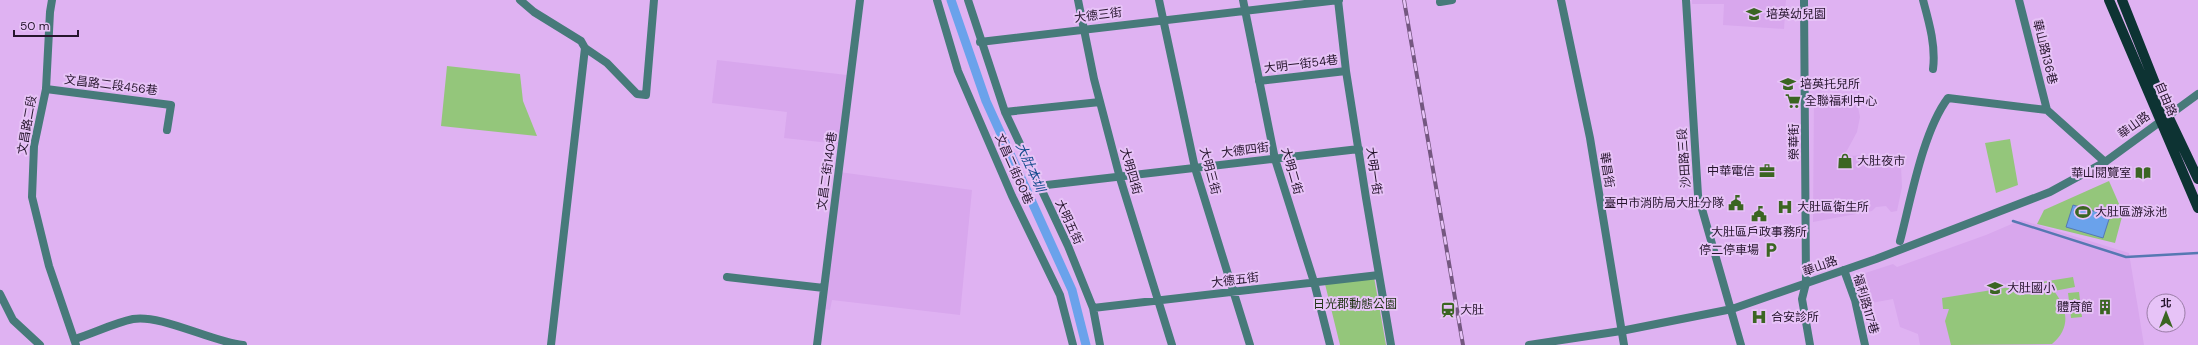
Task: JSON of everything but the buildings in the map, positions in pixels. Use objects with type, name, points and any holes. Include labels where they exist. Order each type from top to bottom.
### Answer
[{"type":"main road","name":"自由路","points":[[2109,0],[2165,118],[2198,179]]},
{"type":"main road","name":"自由路","points":[[2122,0],[2198,208]]},
{"type":"street","name":"文昌路二段","points":[[52,0],[46,90],[34,146],[32,197],[49,266],[76,342]]},
{"type":"street","points":[[520,0],[534,12],[581,41],[585,48],[607,63],[637,94],[646,95],[654,0]]},
{"type":"street","name":"文昌二街140巷","points":[[817,345],[860,0]]},
{"type":"street","name":"文昌二街60巷","points":[[937,0],[958,71],[1012,196],[1060,295],[1073,345]]},
{"type":"street","name":"大明五街","points":[[968,0],[980,42],[1005,112],[1038,186],[1068,246],[1093,308],[1100,345]]},
{"type":"street","name":"大明四街","points":[[1078,0],[1083,29],[1100,102],[1120,178],[1172,345]]},
{"type":"street","name":"大明三街","points":[[1159,0],[1195,168],[1250,345]]},
{"type":"street","name":"大明二街","points":[[1243,0],[1275,159],[1314,282],[1328,345]]},
{"type":"street","name":"大德三街","points":[[980,42],[1163,19],[1339,0]]},
{"type":"street","name":"大明一街","points":[[1339,0],[1346,71],[1391,345]]},
{"type":"street","points":[[1440,2],[1452,0]]},
{"type":"street","name":"華昌街","points":[[1560,0],[1590,138],[1624,345]]},
{"type":"street","name":"沙田路三段","points":[[1686,0],[1698,196],[1742,345]]},
{"type":"street","name":"榮華街","points":[[1804,0],[1806,283],[1802,299],[1810,345]]},
{"type":"street","points":[[1923,0],[1932,42],[1934,58],[1933,69]]},
{"type":"street","name":"華山路136巷","points":[[2019,0],[2047,110]]},
{"type":"street","points":[[551,345],[585,48]]},
{"type":"street","name":"大明一街54巷","points":[[1259,81],[1346,71]]},
{"type":"street","name":"文昌路二段456巷","points":[[46,90],[171,105],[167,130]]},
{"type":"street","name":"華山路","points":[[1529,345],[1622,331],[1732,309],[1844,270],[2050,192],[2104,162],[2198,94]]},
{"type":"street","points":[[1900,241],[1929,136],[1938,112],[1948,98],[2047,110],[2104,162]]},
{"type":"street","points":[[1005,112],[1100,102]]},
{"type":"street","name":"大德四街","points":[[1038,186],[1120,178],[1359,149]]},
{"type":"street","name":"福利路117巷","points":[[1844,270],[1855,300],[1865,345]]},
{"type":"street","name":"大德五街","points":[[1093,308],[1379,275]]},
{"type":"street","points":[[727,277],[824,288]]},
{"type":"street","points":[[0,294],[13,320],[40,345]]},
{"type":"street","points":[[76,342],[134,319],[153,320],[194,333],[243,345]]},
{"type":"shaded area","name":"培英幼兒園","points":[[1692,0],[1786,0],[1784,29],[1723,25],[1724,4],[1692,4]]},
{"type":"shaded area","points":[[717,60],[847,75],[839,144],[784,138],[787,112],[712,103]]},
{"type":"shaded area","name":"大肚夜市","points":[[1818,96],[1847,96],[1856,98],[1860,117],[1857,132],[1844,156],[1873,155],[1881,166],[1901,166],[1902,187],[1897,211],[1891,212],[1886,206],[1876,207],[1872,211],[1813,222],[1814,98]]},
{"type":"shaded area","points":[[839,172],[972,190],[960,315],[832,300],[830,310],[822,309]]},
{"type":"shaded area","name":"大肚國小","points":[[2021,220],[2129,253],[2144,345],[1920,345],[1918,334],[1900,327],[1893,299],[1860,305],[1853,277],[1893,264],[1897,267],[1986,235]]},
{"type":"green space","points":[[447,66],[520,74],[523,101],[537,136],[441,126]]},
{"type":"green space","points":[[2010,139],[2018,185],[1996,193],[1985,143]]},
{"type":"green space","name":"大肚區游泳池","points":[[2109,181],[2123,213],[2115,243],[2037,224],[2044,210]]},
{"type":"green space","name":"日光郡動態公園","points":[[1374,277],[1386,345],[1340,345],[1325,284]]},
{"type":"green space","points":[[2073,277],[2075,287],[2054,291],[2065,311],[2065,325],[2058,338],[2052,344],[1951,345],[1945,321],[1949,309],[1943,309],[1942,298]]},
{"type":"green space","points":[[2079,292],[2082,317],[2071,318],[2068,293]]},
{"type":"water","points":[[2073,205],[2110,216],[2103,238],[2066,227]]},
{"type":"waterway","name":"大肚本圳","points":[[951,0],[986,101],[1072,290],[1086,345]]},
{"type":"waterway","points":[[2013,221],[2126,257],[2198,253]]},
{"type":"railway","points":[[1404,0],[1463,345]]},
{"type":"place","name":"培英幼兒園","points":[[1754,14]]},
{"type":"place","name":"培英托兒所","points":[[1788,84]]},
{"type":"place","name":"全聯福利中心","points":[[1793,101]]},
{"type":"place","name":"大肚夜市","points":[[1845,161]]},
{"type":"place","name":"中華電信","points":[[1767,171]]},
{"type":"place","name":"華山閱覽室","points":[[2143,173]]},
{"type":"place","name":"臺中市消防局大肚分隊","points":[[1736,203]]},
{"type":"place","name":"大肚區衛生所","points":[[1785,207]]},
{"type":"place","name":"大肚區游泳池","points":[[2083,212]]},
{"type":"place","name":"大肚區戶政事務所","points":[[1759,214]]},
{"type":"place","name":"停二停車場","points":[[1771,250]]},
{"type":"place","name":"大肚國小","points":[[1995,288]]},
{"type":"place","name":"體育館","points":[[2105,307]]},
{"type":"place","name":"大肚","points":[[1448,310]]},
{"type":"place","name":"合安診所","points":[[1759,317]]}]
